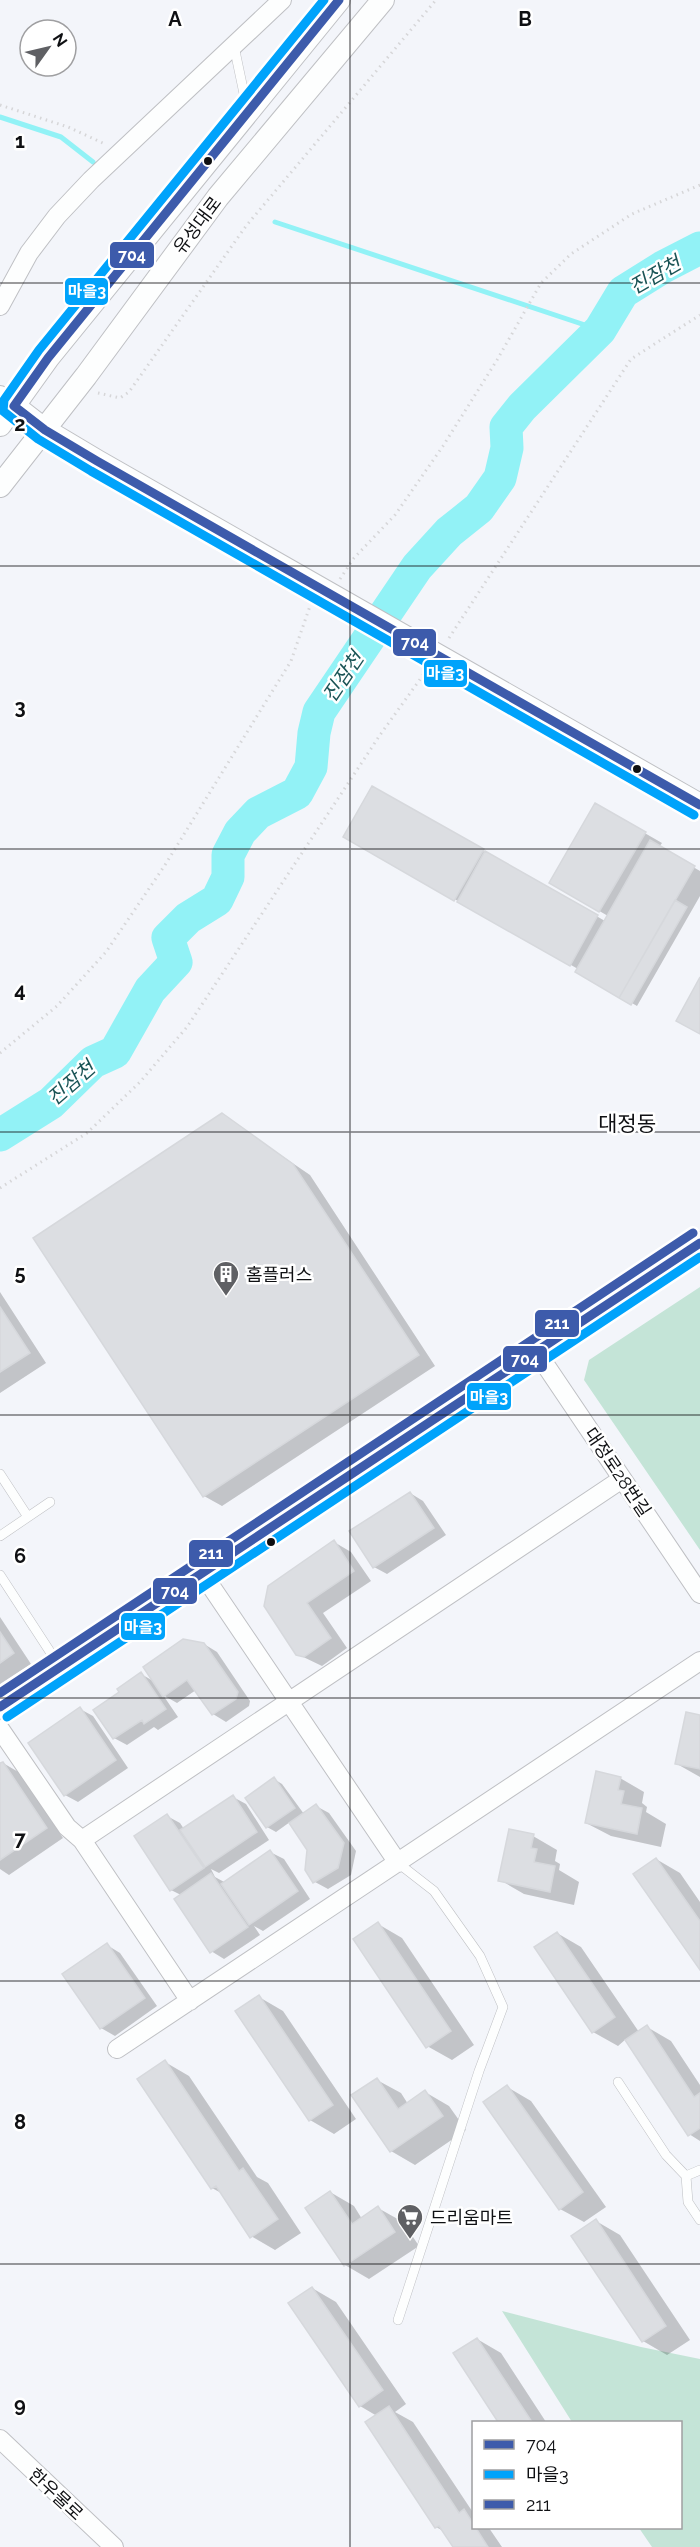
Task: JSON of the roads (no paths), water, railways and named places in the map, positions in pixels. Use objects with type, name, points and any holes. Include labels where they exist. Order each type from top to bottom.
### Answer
[{"type":"street","points":[[0,306],[29,253],[57,216],[91,180],[282,0]]},
{"type":"street","name":"유성대로","points":[[0,424],[7,400],[48,358],[339,0]]},
{"type":"street","name":"유성대로","points":[[0,486],[45,430],[218,196],[383,0]]},
{"type":"street","points":[[7,400],[45,430],[700,805]]},
{"type":"street","points":[[0,1707],[700,1243]]},
{"type":"street","name":"대정로28번길","points":[[536,1351],[700,1594]]},
{"type":"street","points":[[82,1840],[622,1479]]},
{"type":"street","points":[[202,1573],[398,1863]]},
{"type":"street","points":[[117,2049],[700,1661]]},
{"type":"street","points":[[0,1729],[67,1827],[82,1840],[190,2001]]},
{"type":"street","name":"한우물로","points":[[0,2439],[114,2547]]},
{"type":"lane","points":[[234,46],[248,113]]},
{"type":"lane","points":[[0,1474],[28,1517]]},
{"type":"lane","points":[[0,1536],[50,1502]]},
{"type":"lane","points":[[0,1575],[60,1666]]},
{"type":"lane","points":[[398,1863],[434,1891],[480,1956],[503,2007],[478,2071],[398,2320]]},
{"type":"lane","points":[[618,2082],[666,2155],[686,2176],[688,2202],[700,2220]]},
{"type":"lane","points":[[686,2176],[700,2170]]},
{"type":"waterway","points":[[0,117],[61,137],[93,162]]},
{"type":"waterway","points":[[275,222],[600,330]]},
{"type":"waterway","name":"진잠천","points":[[0,1135],[51,1103],[93,1062],[115,1052],[150,990],[176,962],[168,938],[188,918],[217,900],[228,877],[228,855],[240,832],[258,813],[297,793],[311,767],[314,733],[319,712],[417,567],[449,532],[479,508],[500,478],[507,448],[506,427],[522,407],[600,330],[623,292],[663,267],[700,248]]},
{"type":"place","name":"홈플러스","points":[[226,1297]]},
{"type":"place","name":"드리움마트","points":[[410,2240]]},
{"type":"district","name":"대정동","points":[[627,1123]]}]
